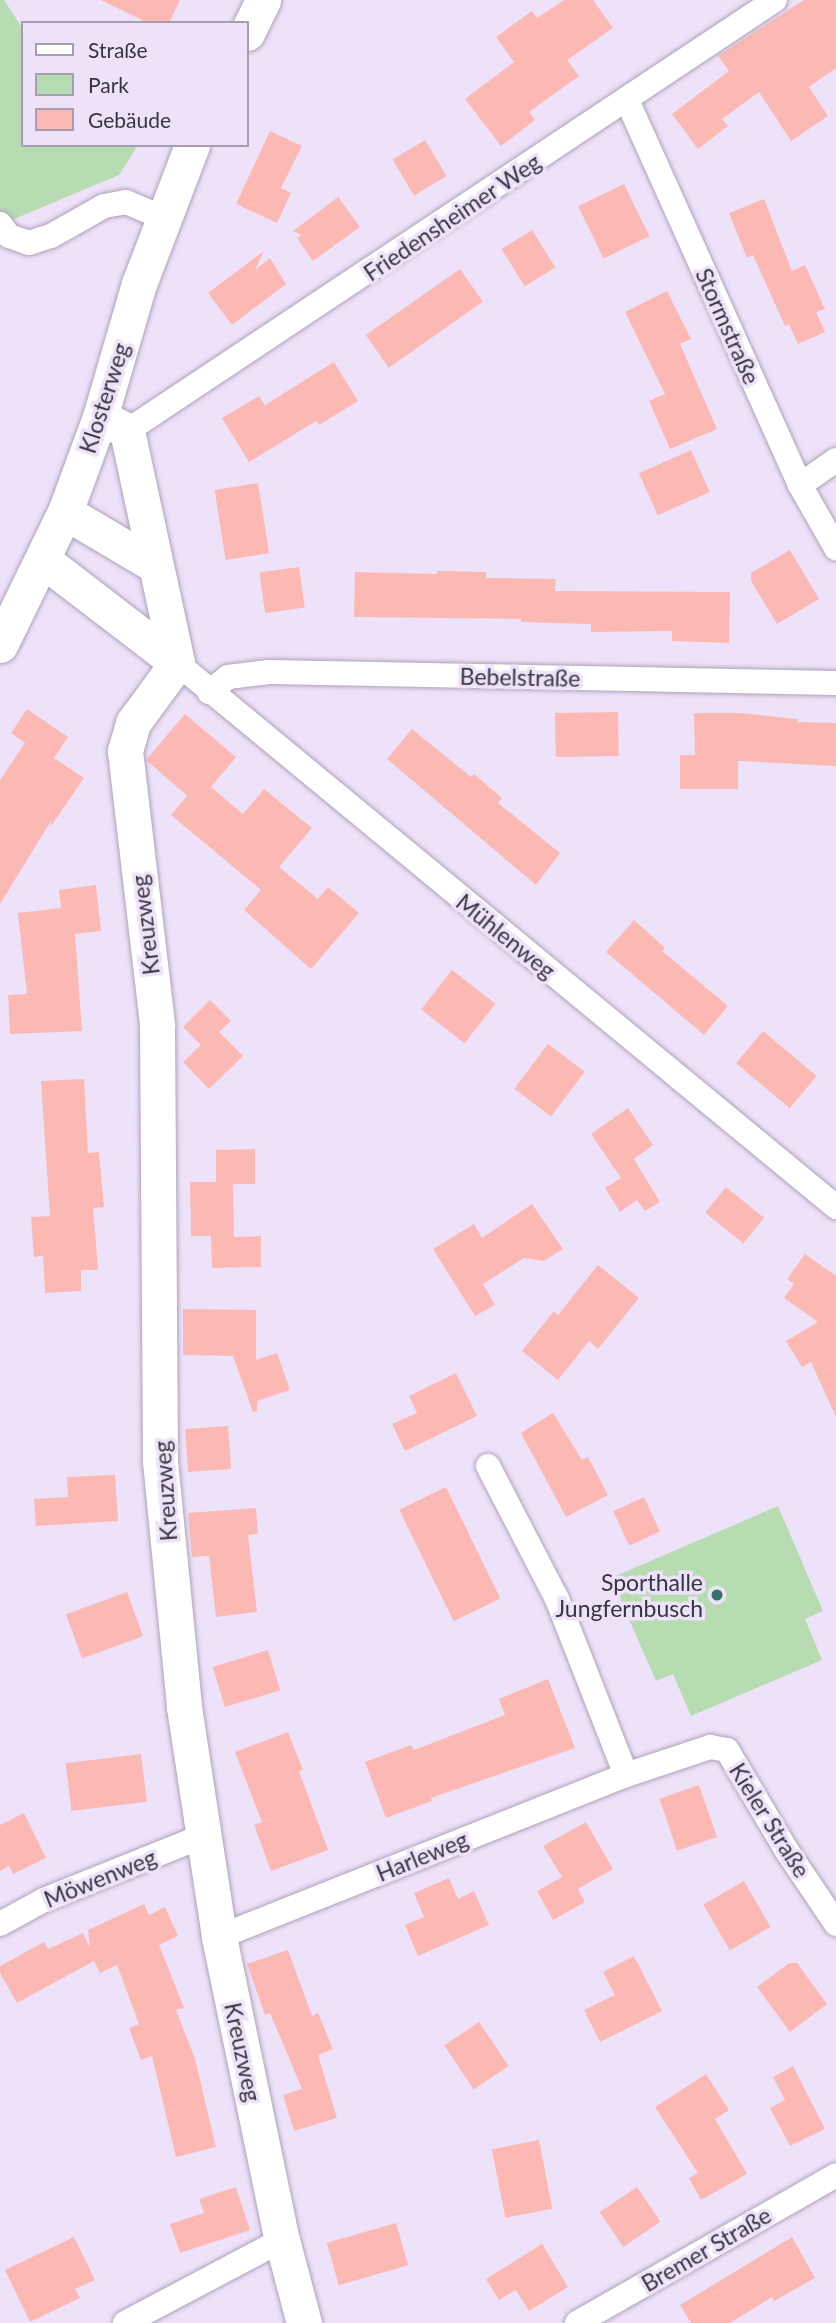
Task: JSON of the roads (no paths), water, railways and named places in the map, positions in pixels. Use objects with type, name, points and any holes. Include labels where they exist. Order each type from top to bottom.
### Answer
[{"type":"street","points":[[248,31],[263,0]]},
{"type":"street","name":"Friedensheimer Weg","points":[[114,424],[627,100],[775,0]]},
{"type":"street","name":"Stormstraße","points":[[627,100],[800,485],[836,548]]},
{"type":"street","name":"Klosterweg","points":[[0,645],[65,512],[114,424],[139,284],[162,217],[191,147]]},
{"type":"street","points":[[0,224],[9,236],[29,243],[51,236],[104,206],[126,202],[162,217]]},
{"type":"street","points":[[114,424],[177,663]]},
{"type":"street","points":[[800,485],[836,460]]},
{"type":"street","points":[[65,512],[153,564]]},
{"type":"street","name":"Mühlenweg","points":[[43,560],[177,663],[836,1207]]},
{"type":"street","name":"Kreuzweg","points":[[177,663],[133,723],[125,751],[157,1025],[160,1461],[184,1707],[219,1937],[282,2240],[304,2323]]},
{"type":"street","name":"Bebelstraße","points":[[209,692],[228,677],[269,672],[836,682]]},
{"type":"street","points":[[488,1466],[556,1600],[626,1775]]},
{"type":"street","name":"Harleweg","points":[[219,1937],[626,1775],[710,1747],[727,1750]]},
{"type":"street","name":"Kieler Straße","points":[[727,1750],[787,1851],[836,1924]]},
{"type":"street","name":"Möwenweg","points":[[0,1924],[44,1900],[203,1836]]},
{"type":"street","name":"Bremer Straße","points":[[577,2323],[836,2175]]},
{"type":"street","points":[[125,2323],[282,2240]]},
{"type":"place","name":"Sporthalle Jungfernbusch","points":[[717,1595]]}]
